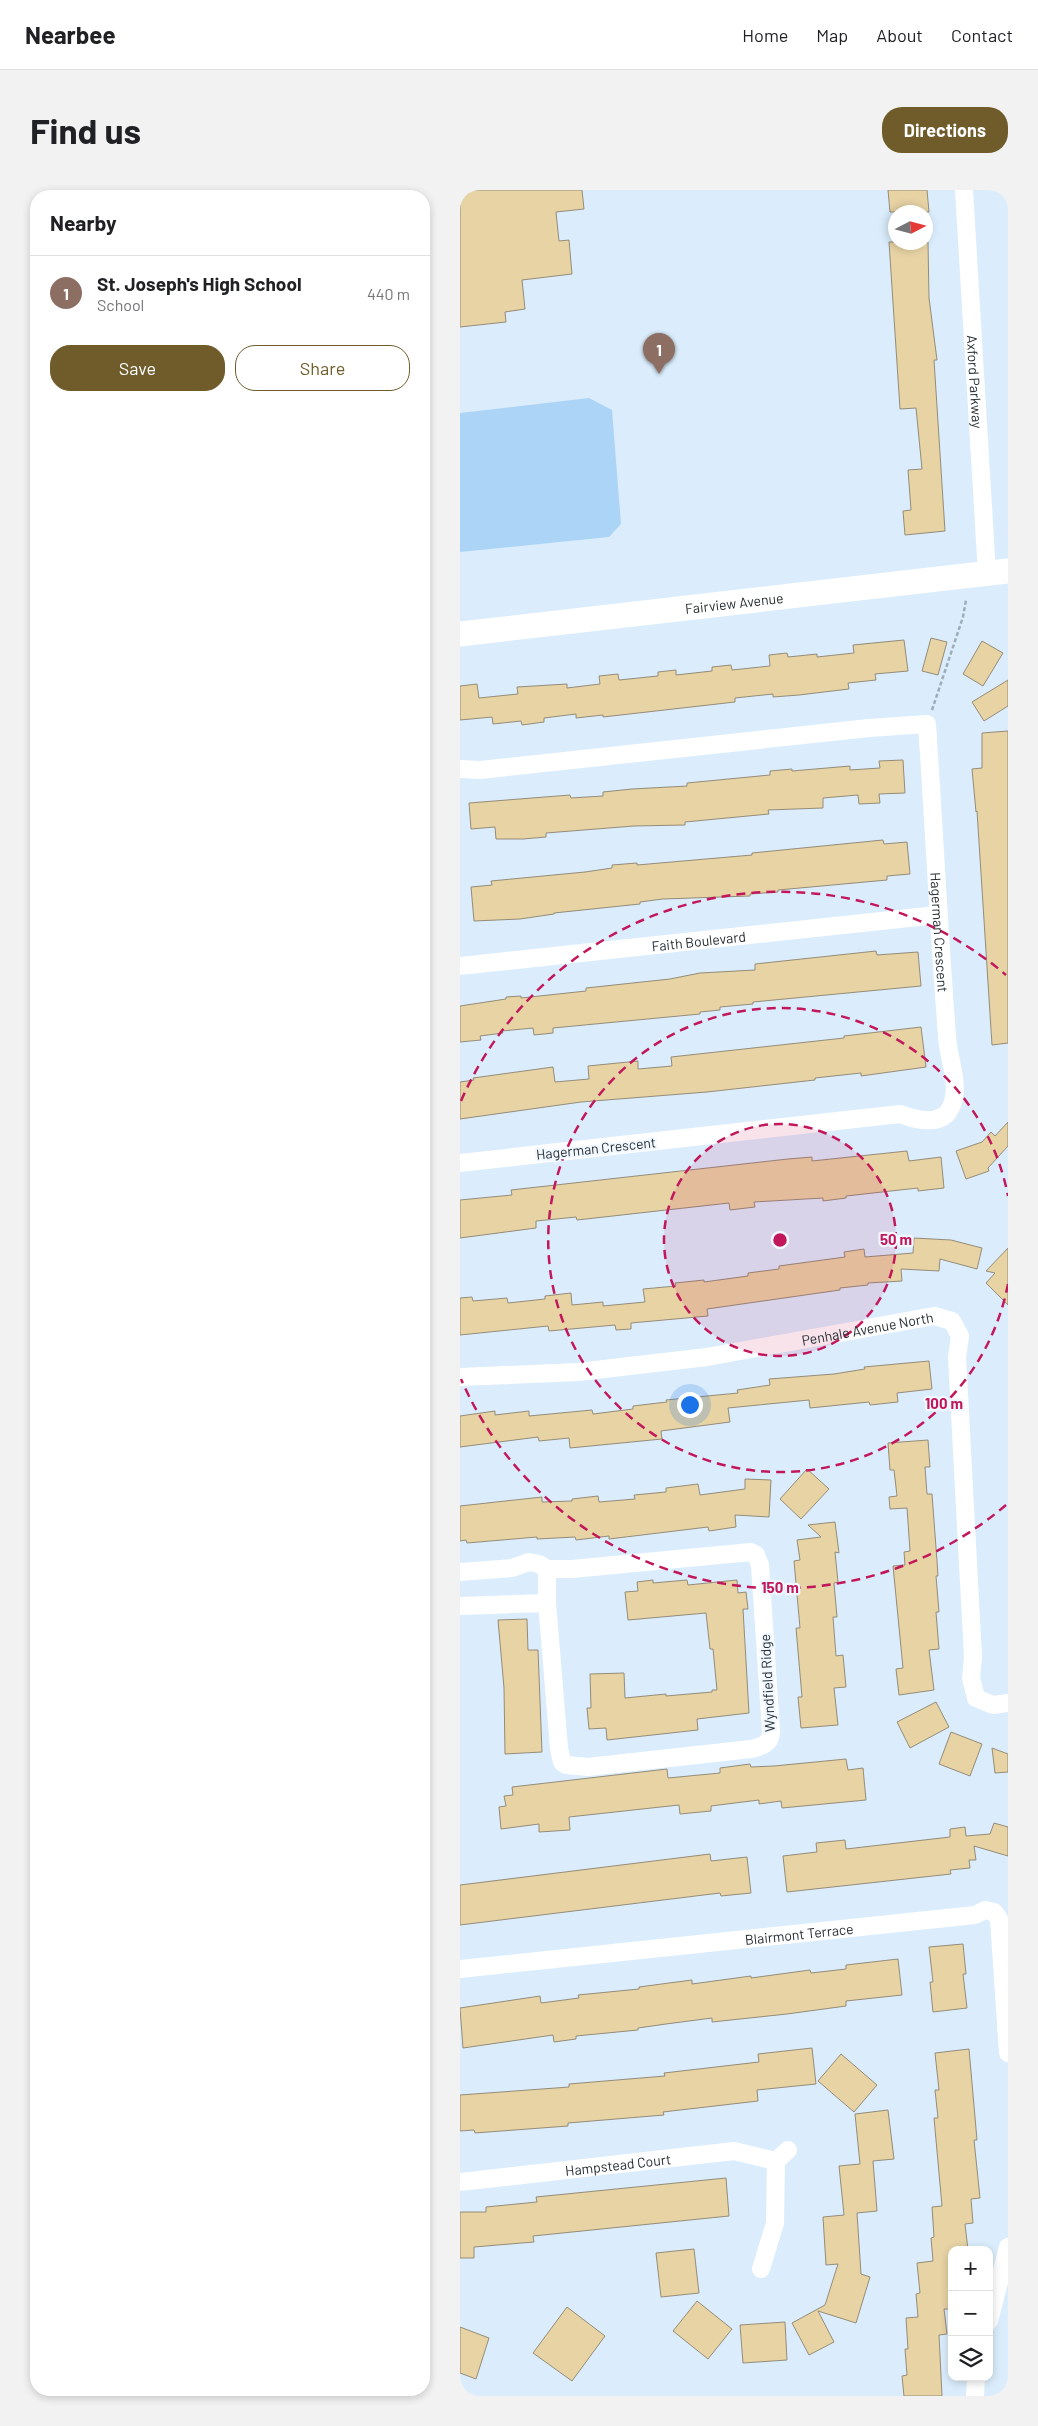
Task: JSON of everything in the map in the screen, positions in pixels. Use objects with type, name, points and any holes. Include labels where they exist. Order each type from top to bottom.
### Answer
[{"type":"main road","name":"Fairview Avenue","points":[[460,634],[997,573]]},
{"type":"street","name":"Axford Parkway","points":[[964,190],[997,573]]},
{"type":"street","points":[[460,769],[480,770],[859,729],[927,724]]},
{"type":"street","name":"Hagerman Crescent","points":[[460,1163],[900,1114],[917,1120],[932,1120],[943,1117],[951,1109],[956,1089],[948,1056],[937,915],[927,724]]},
{"type":"street","name":"Faith Boulevard","points":[[460,966],[937,915]]},
{"type":"street","name":"Penhale Avenue North","points":[[460,1377],[578,1372],[634,1366],[708,1357],[934,1316],[952,1320],[960,1336],[957,1357],[974,1657],[971,1678],[976,1698],[993,1705],[1008,1703]]},
{"type":"street","name":"Wyndfield Ridge","points":[[460,1572],[512,1568],[529,1562],[539,1564],[547,1569],[572,1569],[746,1552],[756,1555],[760,1565],[771,1731],[766,1745],[751,1749],[588,1767],[566,1765],[562,1762],[559,1748],[547,1603],[547,1569]]},
{"type":"street","points":[[460,1606],[547,1603]]},
{"type":"street","name":"Blairmont Terrace","points":[[460,1969],[975,1915],[985,1910],[994,1912],[1000,1920],[1008,2053]]},
{"type":"street","name":"Hampstead Court","points":[[460,2182],[734,2151],[782,2155],[775,2223],[761,2269]]},
{"type":"street","points":[[993,2306],[1008,2247]]},
{"type":"street","points":[[975,2396],[976,2381]]},
{"type":"path","points":[[927,724],[963,617],[966,600]]},
{"type":"shaded area","points":[[589,398],[612,410],[621,524],[609,537],[460,552],[460,413]]},
{"type":"building","points":[[460,190],[582,190],[584,209],[556,212],[559,241],[569,240],[572,274],[522,280],[525,309],[505,312],[506,322],[460,327]]},
{"type":"building","points":[[888,190],[927,190],[928,205],[889,205]]},
{"type":"building","points":[[890,250],[928,250],[929,298],[937,360],[934,360],[945,531],[905,535],[903,511],[911,510],[908,470],[922,469],[916,408],[900,409]]},
{"type":"building","points":[[931,638],[947,642],[938,675],[922,671]]},
{"type":"building","points":[[904,640],[908,671],[875,674],[876,680],[848,683],[849,689],[799,695],[773,697],[773,694],[735,698],[735,702],[603,717],[603,715],[576,718],[576,714],[544,718],[544,722],[522,725],[521,721],[493,724],[492,717],[460,720],[460,686],[477,684],[479,698],[518,694],[517,687],[567,684],[567,688],[600,684],[599,676],[618,674],[619,680],[658,676],[658,672],[676,670],[676,675],[712,671],[712,667],[731,665],[732,670],[770,666],[769,655],[787,653],[788,657],[817,654],[817,657],[854,653],[853,645]]},
{"type":"building","points":[[982,641],[1003,653],[983,686],[963,674]]},
{"type":"building","points":[[1008,680],[1008,706],[984,721],[972,702]]},
{"type":"building","points":[[1008,731],[1008,1043],[992,1045],[977,811],[972,769],[982,768],[982,733]]},
{"type":"building","points":[[903,760],[905,793],[879,794],[880,803],[859,804],[858,795],[823,798],[823,808],[768,810],[769,814],[685,822],[685,825],[634,826],[546,833],[546,837],[523,839],[496,839],[495,827],[471,829],[469,803],[570,795],[571,798],[603,796],[603,792],[687,786],[687,783],[770,775],[770,771],[850,766],[850,770],[880,768],[879,761]]},
{"type":"building","points":[[883,840],[884,844],[907,842],[910,874],[887,876],[887,880],[778,890],[778,892],[750,894],[750,896],[663,899],[640,902],[640,904],[554,913],[520,919],[474,921],[471,887],[492,885],[491,881],[585,872],[612,868],[612,865],[637,863],[637,865],[752,855],[752,853]]},
{"type":"building","points":[[876,951],[877,955],[918,952],[921,986],[753,1002],[753,1004],[720,1007],[720,1010],[700,1012],[700,1014],[553,1028],[553,1033],[534,1035],[533,1028],[502,1031],[503,1033],[480,1036],[481,1040],[460,1042],[460,1006],[506,999],[506,997],[521,996],[521,998],[586,991],[586,988],[670,979],[700,973],[755,970],[755,964]]},
{"type":"building","points":[[921,1027],[926,1067],[861,1076],[861,1073],[815,1078],[815,1080],[707,1092],[581,1102],[460,1119],[460,1082],[474,1080],[473,1078],[553,1067],[555,1082],[589,1079],[588,1066],[638,1061],[638,1069],[672,1066],[671,1057],[844,1038],[844,1036]]},
{"type":"building","points":[[1008,1122],[1008,1146],[988,1168],[989,1171],[966,1179],[956,1151],[982,1142],[991,1132],[995,1136]]},
{"type":"building","points":[[907,1151],[909,1161],[941,1157],[944,1188],[918,1191],[918,1188],[846,1196],[846,1198],[823,1201],[823,1198],[754,1202],[755,1207],[730,1210],[729,1203],[577,1220],[576,1217],[536,1221],[536,1228],[460,1238],[460,1200],[512,1195],[511,1190],[788,1159],[812,1157],[812,1161]]},
{"type":"building","points":[[914,1238],[951,1240],[982,1248],[977,1269],[940,1259],[939,1271],[901,1269],[902,1281],[868,1283],[868,1285],[840,1288],[840,1290],[707,1309],[708,1316],[631,1323],[631,1329],[616,1330],[615,1325],[549,1331],[548,1326],[460,1335],[460,1298],[472,1297],[473,1301],[507,1298],[508,1303],[545,1299],[545,1296],[571,1293],[572,1305],[603,1302],[603,1306],[645,1302],[643,1289],[676,1286],[675,1283],[704,1280],[704,1282],[748,1276],[748,1273],[779,1269],[779,1266],[845,1257],[844,1252],[864,1249],[865,1257],[913,1253]]},
{"type":"building","points":[[1008,1248],[1008,1305],[986,1283],[995,1273],[986,1271]]},
{"type":"building","points":[[929,1361],[932,1389],[897,1393],[898,1402],[870,1405],[869,1402],[810,1408],[809,1400],[728,1408],[730,1422],[661,1431],[662,1439],[570,1448],[569,1438],[539,1441],[538,1437],[460,1447],[460,1416],[495,1411],[495,1415],[529,1411],[529,1416],[592,1410],[593,1414],[633,1409],[633,1406],[667,1402],[666,1400],[738,1393],[737,1390],[770,1385],[769,1379],[834,1374],[865,1369],[864,1367]]},
{"type":"building","points":[[928,1440],[930,1467],[925,1467],[927,1494],[932,1494],[938,1576],[936,1576],[939,1612],[936,1612],[939,1649],[929,1650],[934,1690],[899,1695],[896,1669],[903,1668],[893,1566],[905,1565],[904,1552],[910,1551],[907,1508],[890,1509],[889,1497],[897,1496],[894,1470],[890,1470],[888,1443]]},
{"type":"building","points":[[807,1469],[829,1489],[801,1519],[780,1499]]},
{"type":"building","points":[[745,1479],[771,1480],[769,1517],[735,1515],[736,1527],[709,1531],[708,1527],[609,1539],[609,1536],[576,1540],[575,1537],[537,1539],[537,1537],[467,1543],[466,1540],[460,1541],[460,1506],[542,1497],[542,1502],[572,1501],[572,1499],[598,1496],[599,1502],[635,1499],[634,1495],[666,1492],[666,1488],[698,1484],[700,1495],[745,1489]]},
{"type":"building","points":[[835,1522],[839,1553],[835,1552],[838,1582],[834,1583],[837,1617],[833,1617],[836,1656],[843,1655],[846,1687],[834,1688],[838,1725],[801,1728],[798,1697],[802,1697],[796,1628],[800,1628],[794,1561],[800,1560],[797,1540],[821,1537],[808,1525]]},
{"type":"building","points":[[653,1580],[653,1583],[687,1580],[688,1585],[737,1580],[738,1593],[746,1592],[748,1609],[743,1609],[749,1713],[697,1719],[698,1730],[607,1740],[606,1728],[589,1729],[587,1708],[591,1708],[590,1674],[624,1673],[625,1698],[712,1692],[712,1690],[717,1690],[713,1649],[710,1649],[706,1613],[628,1620],[625,1592],[638,1591],[637,1582]]},
{"type":"building","points":[[527,1619],[528,1650],[538,1650],[542,1752],[505,1754],[504,1688],[498,1620]]},
{"type":"building","points":[[936,1702],[949,1727],[910,1748],[897,1722]]},
{"type":"building","points":[[951,1732],[982,1744],[970,1776],[939,1764]]},
{"type":"building","points":[[992,1748],[1008,1754],[1008,1772],[995,1773]]},
{"type":"building","points":[[846,1759],[848,1770],[863,1768],[866,1800],[782,1808],[781,1801],[759,1804],[759,1800],[711,1806],[711,1811],[680,1814],[679,1805],[569,1817],[570,1830],[539,1832],[539,1824],[501,1829],[499,1807],[506,1806],[504,1796],[513,1795],[512,1787],[667,1769],[668,1778],[720,1773],[720,1768],[750,1764],[751,1767],[774,1766]]},
{"type":"building","points":[[994,1823],[1008,1827],[1008,1856],[974,1846],[976,1860],[969,1860],[970,1868],[950,1870],[951,1874],[787,1892],[783,1856],[817,1852],[816,1843],[845,1840],[846,1849],[950,1837],[950,1829],[965,1827],[966,1836],[990,1834]]},
{"type":"building","points":[[710,1854],[711,1861],[747,1857],[751,1893],[721,1896],[720,1893],[460,1925],[460,1885]]},
{"type":"building","points":[[963,1944],[966,1974],[963,1974],[967,2008],[933,2012],[930,1982],[933,1982],[929,1947]]},
{"type":"building","points":[[898,1959],[902,1995],[846,2001],[846,2006],[787,2014],[712,2022],[712,2018],[638,2028],[638,2030],[576,2036],[576,2039],[554,2042],[553,2035],[463,2048],[460,2008],[540,1996],[541,2003],[579,1998],[578,1995],[639,1989],[639,1987],[692,1980],[692,1984],[810,1970],[811,1973],[846,1969],[846,1965]]},
{"type":"building","points":[[812,2048],[816,2084],[757,2090],[758,2101],[663,2112],[664,2115],[568,2123],[568,2126],[475,2133],[474,2130],[460,2131],[460,2095],[569,2087],[569,2084],[665,2076],[664,2073],[759,2062],[758,2054]]},
{"type":"building","points":[[969,2049],[977,2140],[974,2140],[980,2198],[971,2199],[973,2223],[965,2224],[968,2246],[948,2246],[948,2309],[944,2309],[947,2334],[939,2335],[942,2396],[904,2396],[902,2376],[907,2375],[905,2349],[908,2349],[906,2318],[918,2317],[916,2294],[920,2293],[917,2263],[933,2261],[931,2238],[934,2237],[932,2207],[942,2206],[934,2118],[938,2118],[935,2090],[939,2090],[935,2053]]},
{"type":"building","points":[[841,2054],[877,2085],[854,2112],[818,2081]]},
{"type":"building","points":[[888,2110],[894,2159],[873,2161],[877,2211],[857,2213],[861,2274],[870,2277],[856,2323],[818,2311],[834,2342],[809,2355],[792,2323],[825,2305],[838,2264],[826,2265],[823,2217],[844,2215],[839,2166],[860,2164],[855,2114]]},
{"type":"building","points":[[726,2178],[729,2216],[533,2236],[534,2242],[474,2247],[474,2258],[460,2258],[460,2212],[486,2212],[486,2207],[537,2202],[536,2197]]},
{"type":"building","points":[[694,2249],[699,2293],[661,2297],[656,2253]]},
{"type":"building","points":[[697,2301],[732,2329],[708,2359],[673,2331]]},
{"type":"building","points":[[567,2307],[605,2336],[572,2381],[533,2353]]},
{"type":"building","points":[[785,2322],[787,2360],[743,2363],[740,2325]]},
{"type":"building","points":[[460,2327],[489,2338],[476,2379],[460,2373]]},
{"type":"place","name":"St. Joseph's High School","points":[[659,374]]}]
